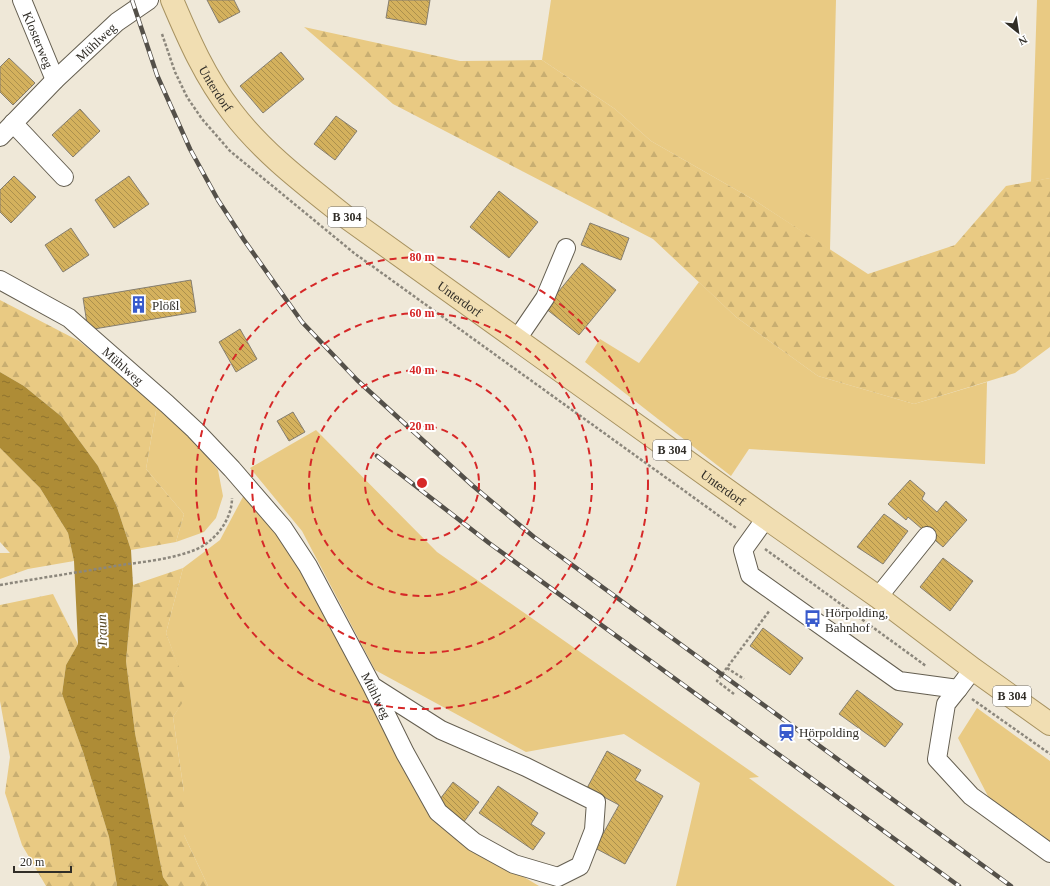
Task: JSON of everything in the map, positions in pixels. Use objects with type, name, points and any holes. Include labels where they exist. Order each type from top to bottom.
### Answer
[{"type":"main road","name":"Unterdorf","points":[[172,0],[194,52],[232,113],[254,137],[303,184],[346,217],[878,597],[973,669],[1050,724]]},
{"type":"street","name":"Klosterweg","points":[[22,0],[55,80]]},
{"type":"street","name":"Mühlweg","points":[[0,137],[55,80],[117,22],[149,0]]},
{"type":"street","points":[[13,123],[64,177]]},
{"type":"street","points":[[517,339],[546,298],[566,248]]},
{"type":"street","name":"Mühlweg","points":[[0,280],[69,318],[195,430],[232,469],[283,528],[304,560],[372,686],[405,753],[438,812],[474,842],[514,864],[558,877],[580,866],[594,830],[596,802],[526,767],[441,730],[372,686]]},
{"type":"street","points":[[766,518],[743,550],[750,575],[898,681],[958,688]]},
{"type":"street","points":[[878,597],[927,536]]},
{"type":"street","points":[[973,669],[946,704],[937,759],[971,796],[1050,853]]},
{"type":"path","points":[[0,585],[162,559],[193,551],[208,542],[218,533],[226,520],[232,503],[232,469]]},
{"type":"path","points":[[734,694],[717,681],[779,596]]},
{"type":"path","points":[[727,668],[744,680]]},
{"type":"green space","points":[[551,0],[836,0],[830,250],[754,200],[651,141],[615,109],[542,60]]},
{"type":"green space","points":[[1037,0],[1050,0],[1050,178],[1031,182]]},
{"type":"green space","points":[[304,27],[460,61],[542,60],[615,109],[651,141],[754,200],[868,274],[955,245],[1006,186],[1050,178],[1050,347],[1015,373],[914,404],[818,376],[736,317],[653,239],[393,104]]},
{"type":"green space","points":[[699,282],[736,317],[818,376],[914,404],[987,382],[985,464],[749,449],[731,476],[585,362],[600,339],[639,363]]},
{"type":"green space","points":[[0,300],[79,341],[157,405],[146,469],[184,514],[176,542],[131,550],[117,507],[98,466],[62,417],[24,386],[0,372]]},
{"type":"green space","points":[[157,405],[197,444],[218,470],[223,496],[216,518],[204,532],[176,542],[184,514],[146,469]]},
{"type":"green space","points":[[316,430],[437,552],[759,777],[749,778],[895,886],[676,886],[700,783],[624,734],[526,752],[375,670],[302,531],[250,468]]},
{"type":"green space","points":[[0,448],[40,488],[68,533],[74,561],[28,569],[0,579],[0,553],[10,553],[0,542]]},
{"type":"green space","points":[[245,493],[290,543],[443,829],[539,886],[208,886],[184,835],[184,792],[173,717],[188,693],[166,633],[183,568],[220,540]]},
{"type":"green space","points":[[183,568],[166,633],[189,693],[173,717],[184,792],[184,835],[208,886],[169,886],[163,877],[135,733],[126,661],[133,585]]},
{"type":"green space","points":[[53,594],[78,644],[66,665],[62,694],[83,752],[109,837],[117,886],[46,886],[22,845],[5,793],[10,757],[0,701],[0,605]]},
{"type":"green space","points":[[977,708],[1050,761],[1050,845],[991,802],[958,738]]},
{"type":"water","name":"Traun","points":[[0,372],[24,386],[62,417],[98,466],[117,507],[131,550],[133,585],[126,661],[135,733],[163,877],[169,886],[117,886],[109,837],[83,752],[62,694],[66,665],[78,644],[74,561],[68,533],[40,488],[0,448]]},
{"type":"building","points":[[207,0],[234,0],[240,12],[219,23]]},
{"type":"building","points":[[389,0],[430,0],[426,25],[386,18]]},
{"type":"building","points":[[281,52],[304,79],[263,113],[240,86]]},
{"type":"building","points":[[9,58],[35,83],[13,105],[0,92],[0,67]]},
{"type":"building","points":[[80,109],[100,131],[73,157],[52,135]]},
{"type":"building","points":[[336,116],[357,131],[335,160],[314,144]]},
{"type":"building","points":[[14,176],[36,197],[11,223],[0,212],[0,190]]},
{"type":"building","points":[[129,176],[149,204],[114,228],[95,200]]},
{"type":"building","points":[[499,191],[538,222],[509,258],[470,227]]},
{"type":"building","points":[[590,223],[629,238],[621,260],[581,245]]},
{"type":"building","points":[[71,228],[89,255],[63,272],[45,245]]},
{"type":"building","points":[[582,263],[616,290],[579,335],[545,308]]},
{"type":"building","name":"Plößl","points":[[191,280],[196,312],[88,330],[83,298]]},
{"type":"building","points":[[240,329],[257,359],[236,372],[219,342]]},
{"type":"building","points":[[293,412],[305,432],[289,441],[277,421]]},
{"type":"building","points":[[910,480],[925,493],[922,499],[937,512],[946,501],[967,520],[943,547],[908,517],[906,520],[888,504]]},
{"type":"building","points":[[884,514],[908,531],[883,564],[857,547]]},
{"type":"building","points":[[943,558],[973,581],[950,611],[920,587]]},
{"type":"building","points":[[763,628],[803,658],[790,675],[750,646]]},
{"type":"building","points":[[857,690],[903,724],[885,747],[839,714]]},
{"type":"building","points":[[607,751],[641,770],[635,780],[663,796],[625,864],[595,848],[619,805],[587,788]]},
{"type":"building","points":[[453,782],[479,802],[463,823],[437,803]]},
{"type":"building","points":[[498,786],[538,813],[531,824],[545,833],[533,850],[479,813]]},
{"type":"railway","points":[[132,0],[157,75],[190,149],[218,200],[244,240],[302,322],[357,380],[473,486],[534,537],[1011,886]]},
{"type":"railway","points":[[377,456],[489,543],[959,886]]},
{"type":"place","name":"Plößl","points":[[139,305]]},
{"type":"place","name":"Hörpolding, Bahnhof","points":[[812,619]]},
{"type":"place","name":"Hörpolding","points":[[786,732]]}]
